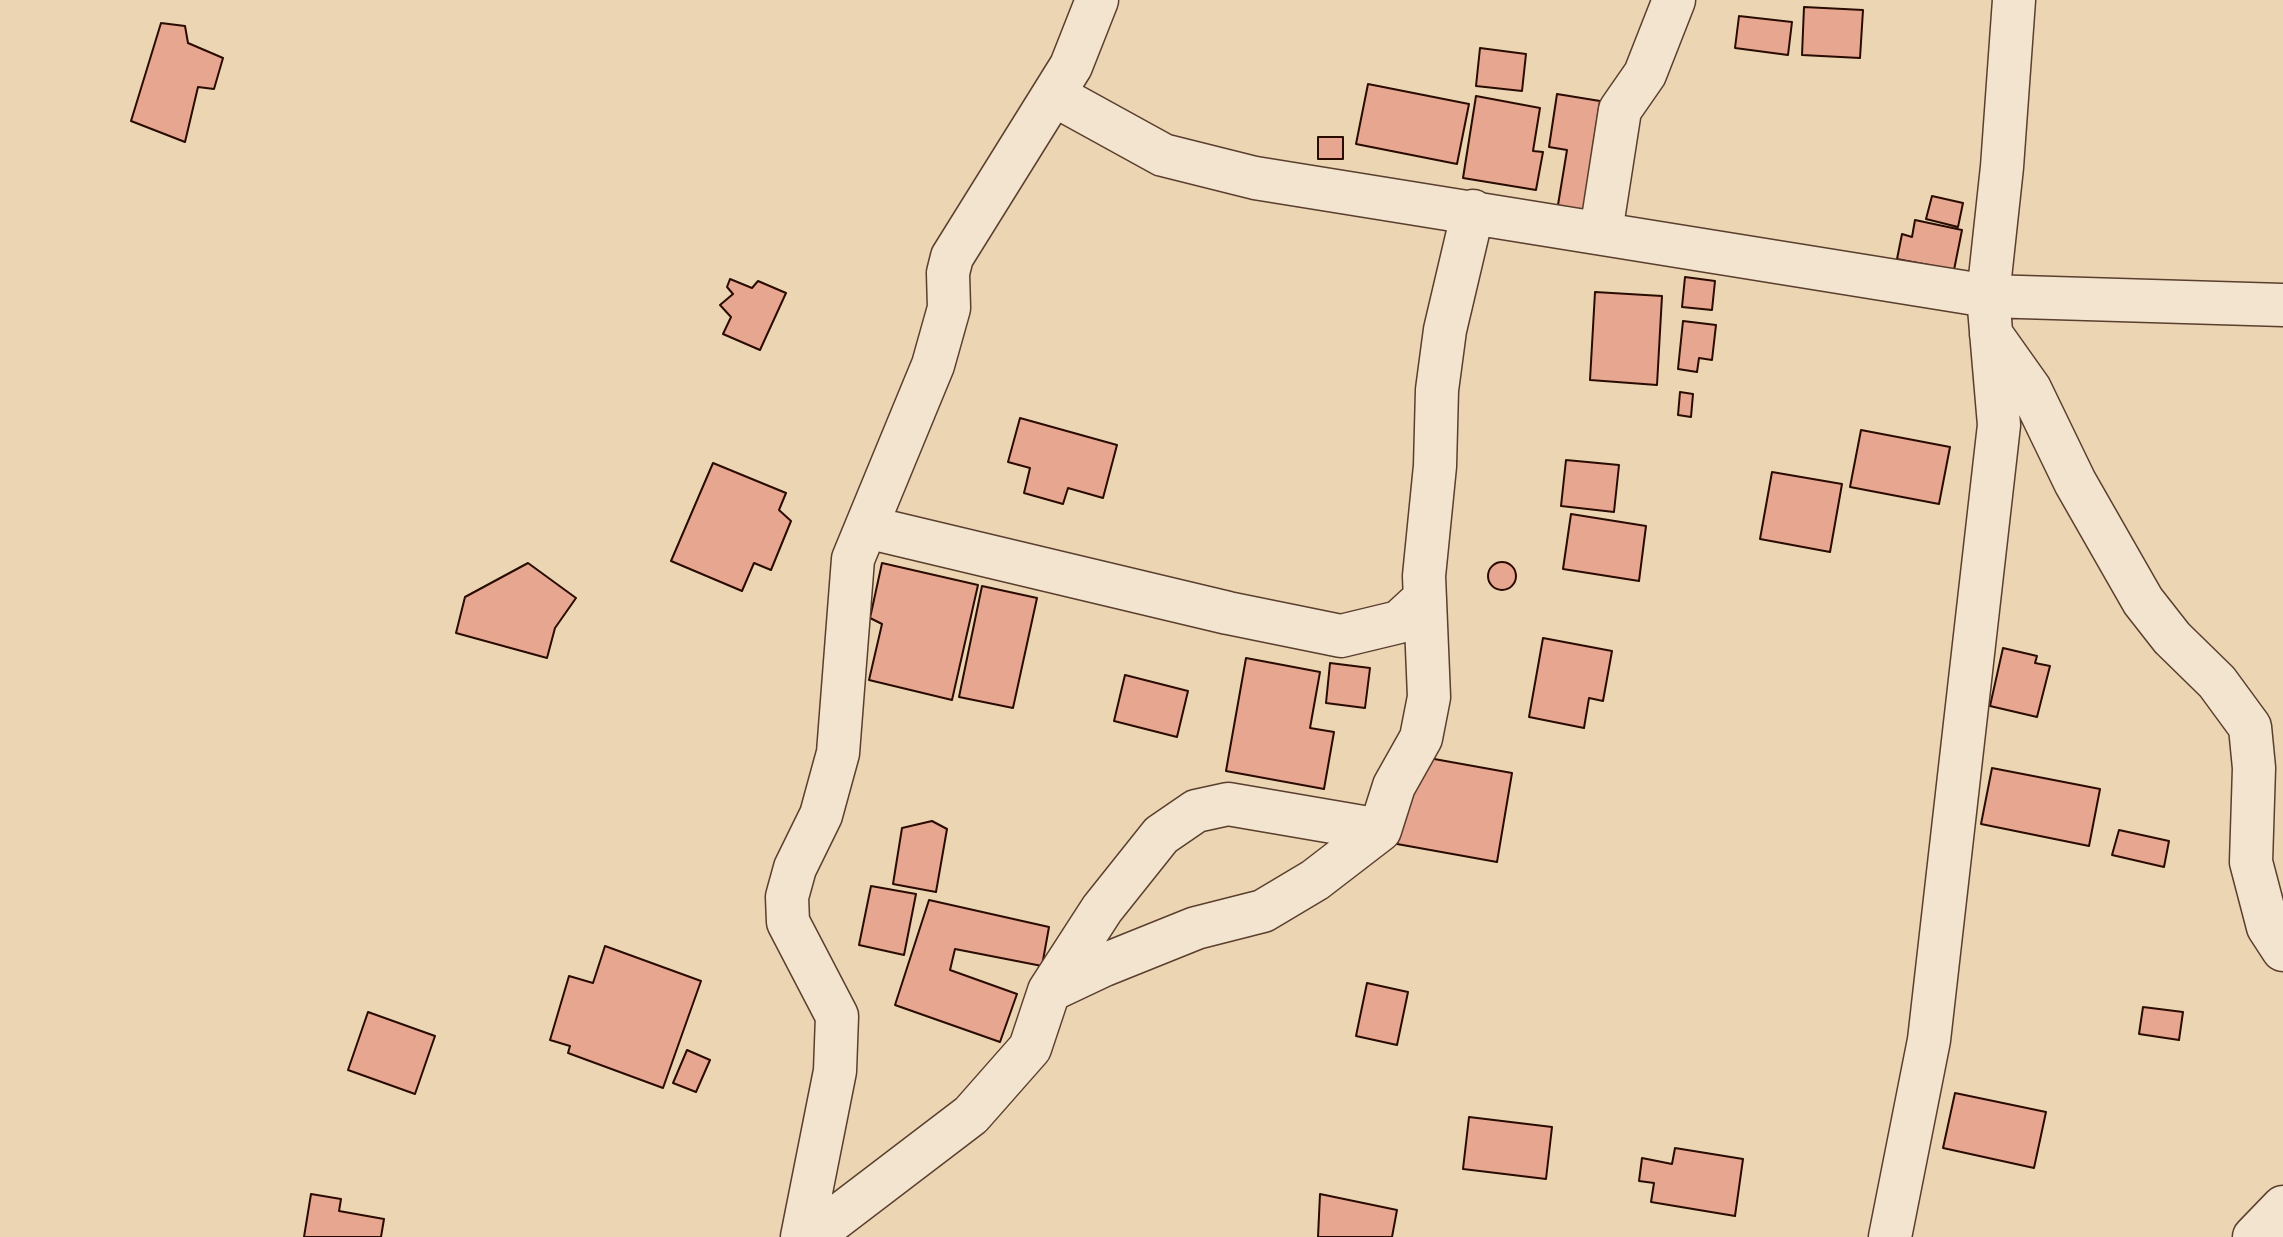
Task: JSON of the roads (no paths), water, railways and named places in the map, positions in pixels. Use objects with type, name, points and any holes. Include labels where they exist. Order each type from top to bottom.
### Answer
[{"type":"street","points":[[802,1237],[835,1071],[837,1016],[788,922],[787,897],[795,868],[821,815],[838,753],[853,559],[933,365],[949,308],[948,273],[952,257],[1071,66],[1097,0]]},
{"type":"street","points":[[1601,232],[1620,110],[1645,74],[1674,0]]},
{"type":"street","points":[[1890,1237],[1929,1040],[1999,425],[1989,315],[2014,0]]},
{"type":"street","points":[[1054,95],[1163,155],[1255,178],[1601,232],[1989,315],[2283,305]]},
{"type":"street","points":[[1049,991],[1196,928],[1263,911],[1315,880],[1380,830],[1394,786],[1421,738],[1429,697],[1425,598],[1437,390],[1445,330],[1473,211]]},
{"type":"street","points":[[1989,315],[2030,389],[2075,482],[2143,601],[2172,638],[2217,682],[2250,727],[2254,768],[2251,862],[2268,927],[2283,950]]},
{"type":"street","points":[[867,527],[1228,613],[1341,636],[1399,622],[1425,598]]},
{"type":"street","points":[[811,1237],[971,1115],[1030,1048],[1049,991],[1102,909],[1161,835],[1196,811],[1228,804],[1380,830]]},
{"type":"street","points":[[2254,1237],[2283,1207]]}]
